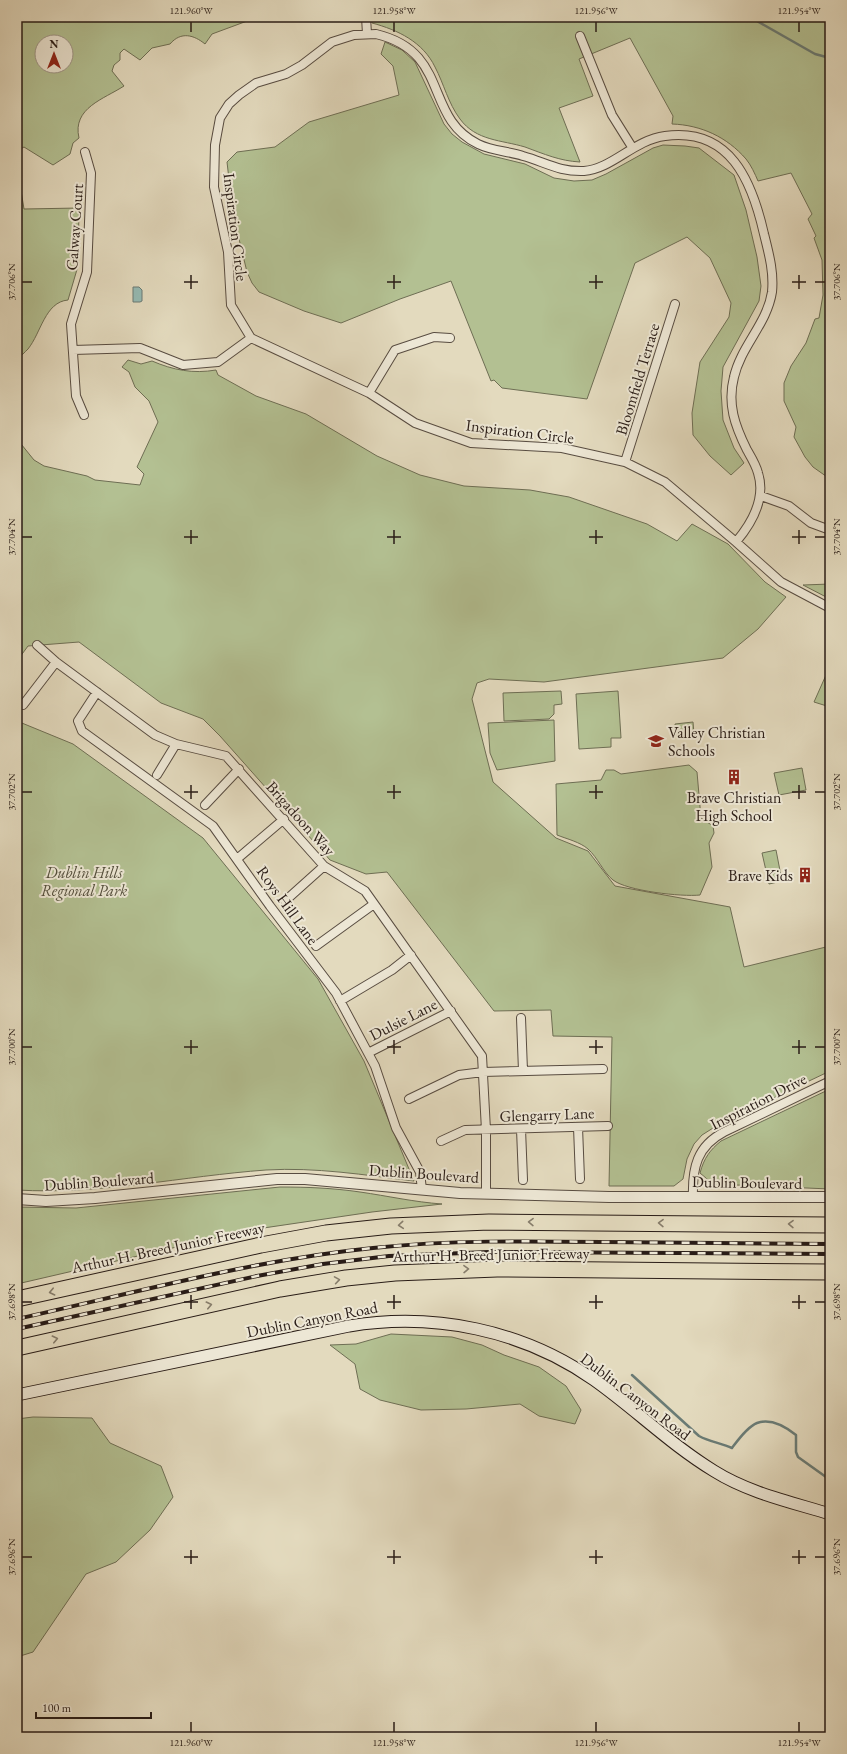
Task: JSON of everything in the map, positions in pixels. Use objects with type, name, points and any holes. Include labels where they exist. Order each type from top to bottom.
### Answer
[{"type":"highway","name":"Arthur H. Breed Junior Freeway","points":[[17,1299],[267,1244],[326,1234],[391,1226],[489,1222],[830,1225]]},
{"type":"highway","name":"Arthur H. Breed Junior Freeway","points":[[17,1348],[280,1289],[346,1278],[395,1273],[491,1269],[830,1272]]},
{"type":"main road","name":"Dublin Canyon Road","points":[[17,1395],[349,1326],[404,1321],[450,1324],[501,1335],[553,1356],[594,1380],[671,1442],[714,1472],[746,1488],[830,1514]]},
{"type":"street","points":[[366,17],[367,34]]},
{"type":"street","name":"Inspiration Circle","points":[[736,542],[665,482],[625,462],[562,448],[471,443],[414,423],[369,393],[251,338],[231,305],[228,252],[214,188],[215,145],[220,118],[234,99],[256,83],[290,72],[302,65],[332,42],[341,38],[367,34],[394,40],[405,45],[415,53],[428,71],[452,122],[464,134],[478,144],[502,152],[525,156],[550,167],[585,171],[601,167],[632,147],[654,138],[676,135],[697,138],[716,145],[727,152],[746,176],[758,208],[773,273],[768,308],[742,353],[736,369],[731,396],[732,413],[735,425],[758,472],[761,496]]},
{"type":"street","points":[[580,36],[612,115],[632,147]]},
{"type":"street","name":"Galway Court","points":[[84,152],[91,173],[86,272],[71,324],[76,396],[84,415]]},
{"type":"street","name":"Bloomfield Terrace","points":[[625,462],[675,304]]},
{"type":"street","points":[[369,393],[395,350],[434,337],[450,338]]},
{"type":"street","points":[[73,350],[140,348],[183,365],[218,362],[251,338]]},
{"type":"street","points":[[830,530],[810,522],[788,506],[761,496],[743,534],[736,542],[782,582],[830,608]]},
{"type":"street","name":"Brigadoon Way","points":[[37,646],[56,662],[155,735],[176,744],[226,756],[284,819],[324,866],[365,891],[482,1056],[486,1130],[486,1193]]},
{"type":"street","points":[[23,705],[56,662]]},
{"type":"street","name":"Roys Hill Lane","points":[[97,692],[78,721],[82,731],[213,826],[340,1001],[381,1080],[396,1128],[418,1167],[422,1190]]},
{"type":"street","points":[[156,776],[176,744]]},
{"type":"street","points":[[205,805],[238,769]]},
{"type":"street","points":[[237,859],[284,819]]},
{"type":"street","points":[[285,901],[324,866]]},
{"type":"street","points":[[316,946],[374,904]]},
{"type":"street","points":[[340,1001],[392,970],[411,955]]},
{"type":"street","name":"Dulsie Lane","points":[[368,1053],[451,1011]]},
{"type":"street","points":[[521,1018],[523,1071]]},
{"type":"street","points":[[408,1098],[459,1076],[483,1072],[603,1069]]},
{"type":"street","name":"Inspiration Drive","points":[[693,1197],[693,1175],[696,1162],[704,1148],[713,1138],[830,1081]]},
{"type":"street","name":"Glengarry Lane","points":[[441,1141],[465,1130],[608,1126]]},
{"type":"street","points":[[578,1127],[580,1179]]},
{"type":"street","points":[[521,1129],[523,1180]]},
{"type":"street","name":"Dublin Boulevard","points":[[17,1200],[46,1201],[95,1198],[284,1179],[334,1181],[422,1190],[486,1193],[609,1197],[830,1198]]},
{"type":"green space","points":[[17,17],[258,17],[212,34],[205,44],[196,38],[188,36],[179,37],[170,44],[152,48],[140,60],[124,49],[120,53],[120,60],[114,65],[112,71],[124,86],[99,100],[85,112],[80,119],[78,128],[79,138],[73,143],[70,154],[53,165],[24,147],[17,151]]},
{"type":"green space","points":[[372,17],[830,17],[830,479],[813,467],[805,457],[794,437],[796,427],[784,401],[784,383],[791,366],[806,343],[815,319],[819,318],[823,295],[822,260],[814,238],[816,236],[808,219],[812,214],[791,173],[758,181],[746,159],[730,144],[703,130],[672,124],[673,116],[630,38],[579,59],[593,96],[559,108],[580,162],[559,159],[525,147],[490,139],[474,132],[460,119],[452,107],[435,67],[424,51],[409,38],[400,33],[372,23]]},
{"type":"green space","points":[[385,42],[402,50],[415,62],[444,124],[452,134],[462,142],[484,154],[525,164],[554,178],[574,181],[592,180],[653,148],[663,145],[685,146],[699,148],[734,175],[746,210],[757,257],[761,286],[759,301],[723,367],[721,391],[723,420],[734,448],[744,463],[731,475],[710,456],[693,435],[692,413],[700,362],[729,317],[731,303],[710,258],[687,237],[635,263],[587,399],[502,388],[494,380],[491,381],[451,281],[400,299],[341,323],[304,311],[259,292],[252,283],[247,272],[233,214],[227,162],[237,152],[275,147],[309,122],[399,95],[393,66],[381,54]]},
{"type":"green space","points":[[17,166],[24,209],[79,208],[78,266],[68,300],[60,302],[54,306],[44,319],[33,342],[17,360]]},
{"type":"green space","points":[[128,360],[141,364],[152,361],[175,369],[199,372],[216,370],[218,375],[256,396],[306,414],[377,456],[420,475],[464,486],[530,490],[569,497],[647,524],[677,541],[692,524],[728,544],[765,582],[786,597],[758,629],[723,658],[544,682],[489,679],[477,683],[472,699],[493,782],[556,838],[588,851],[615,886],[730,907],[744,967],[830,946],[830,1071],[721,1123],[702,1135],[694,1144],[687,1159],[683,1179],[674,1186],[609,1186],[612,1037],[553,1036],[551,1010],[494,1011],[387,872],[366,874],[330,860],[220,736],[203,719],[161,703],[79,642],[28,646],[17,661],[17,439],[34,460],[44,466],[87,476],[95,480],[140,485],[144,474],[137,467],[158,422],[149,401],[135,387],[129,372],[122,367]]},
{"type":"green space","points":[[830,584],[830,599],[803,585]]},
{"type":"green space","points":[[830,666],[830,707],[814,702]]},
{"type":"green space","points":[[561,691],[562,704],[554,705],[554,714],[549,719],[504,721],[503,693]]},
{"type":"green space","points":[[618,691],[621,738],[611,738],[611,747],[579,749],[576,694]]},
{"type":"green space","points":[[554,720],[555,761],[497,770],[490,753],[488,723]]},
{"type":"green space","name":"Dublin Hills Regional Park","points":[[17,721],[73,744],[203,838],[318,979],[364,1061],[414,1181],[340,1172],[285,1169],[79,1190],[17,1190]]},
{"type":"green space","points":[[693,722],[694,734],[676,736],[675,724]]},
{"type":"green space","points":[[689,765],[697,772],[701,818],[713,826],[714,833],[709,843],[712,867],[700,895],[681,895],[655,892],[620,884],[609,877],[588,849],[557,835],[556,784],[601,780],[606,770],[614,770],[621,774]]},
{"type":"green space","points":[[802,768],[806,790],[779,795],[774,773]]},
{"type":"green space","points":[[776,850],[782,881],[769,884],[762,853]]},
{"type":"green space","points":[[830,1089],[830,1189],[713,1184],[700,1173],[703,1163],[708,1155],[721,1141]]},
{"type":"green space","points":[[280,1187],[360,1192],[442,1204],[372,1212],[250,1230],[17,1284],[17,1207],[76,1208]]},
{"type":"green space","points":[[391,1334],[452,1337],[482,1345],[504,1355],[539,1367],[566,1386],[581,1410],[575,1424],[539,1416],[520,1404],[466,1409],[421,1410],[380,1400],[360,1389],[355,1364],[330,1345],[356,1344]]},
{"type":"green space","points":[[33,1417],[92,1418],[110,1443],[161,1466],[173,1497],[150,1530],[116,1562],[86,1574],[33,1652],[17,1657],[17,1419]]},
{"type":"water","points":[[133,287],[139,287],[142,290],[142,301],[133,302]]},
{"type":"waterway","points":[[750,17],[815,54],[830,58]]},
{"type":"waterway","points":[[632,1375],[699,1436],[707,1440],[732,1448],[743,1434],[757,1423],[773,1422],[783,1426],[796,1435],[796,1452],[798,1457],[826,1477],[830,1477]]},
{"type":"railway","points":[[17,1319],[194,1278],[283,1260],[328,1253],[402,1245],[516,1241],[830,1244]]},
{"type":"railway","points":[[17,1329],[257,1276],[323,1264],[389,1256],[489,1252],[830,1254]]},
{"type":"place","name":"Valley Christian Schools","points":[[656,741]]},
{"type":"place","name":"Brave Christian High School","points":[[734,777]]},
{"type":"place","name":"Brave Kids","points":[[805,875]]}]
